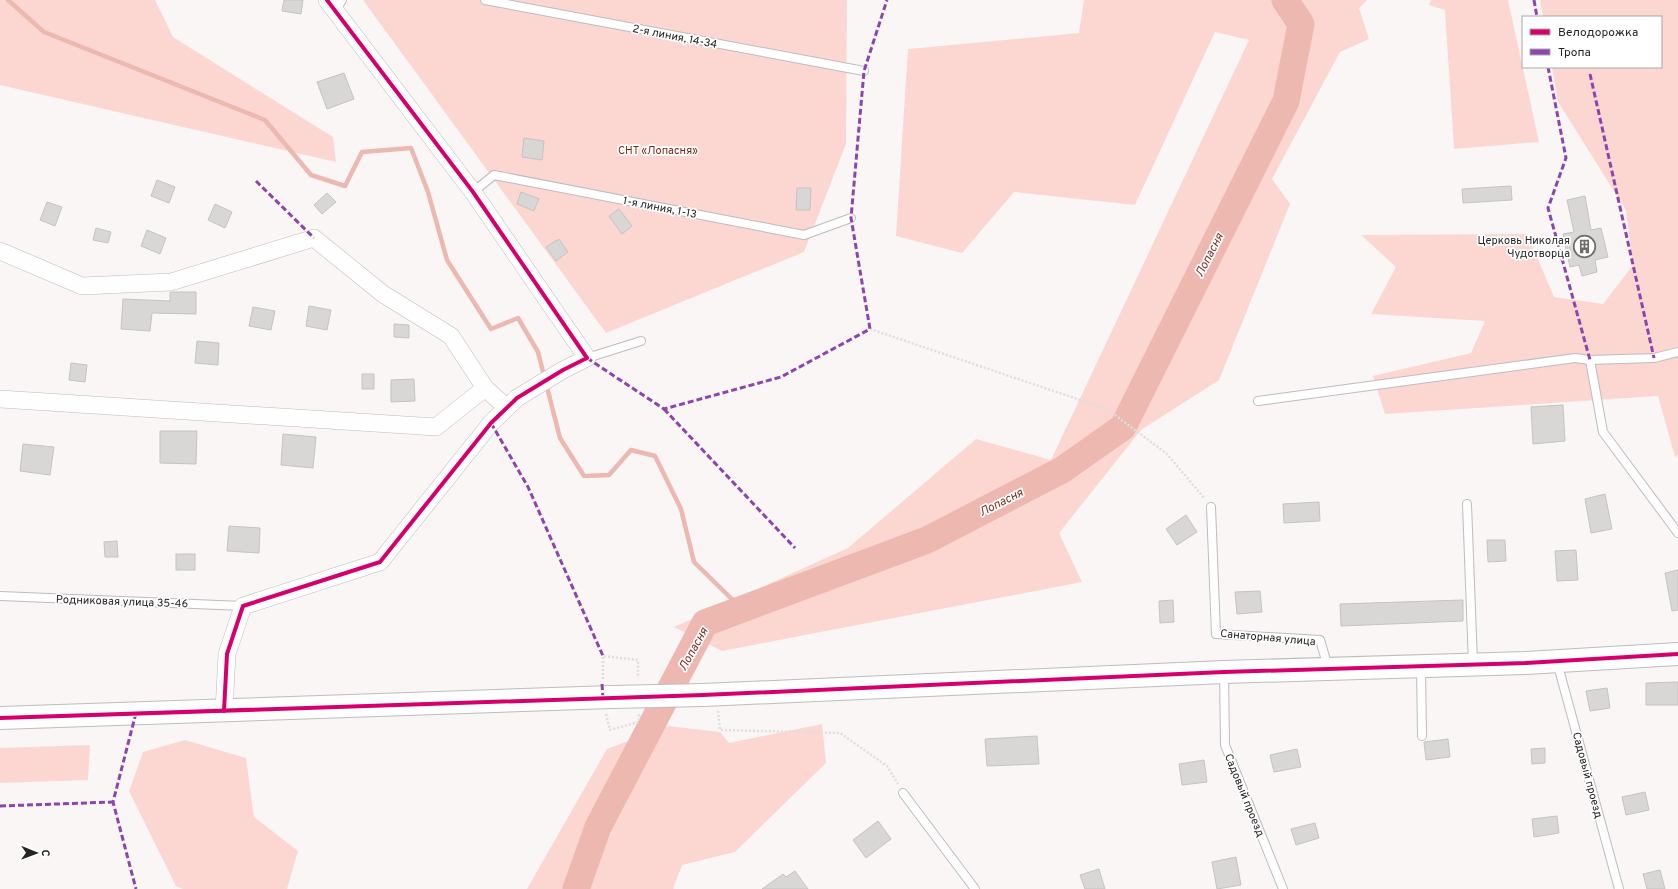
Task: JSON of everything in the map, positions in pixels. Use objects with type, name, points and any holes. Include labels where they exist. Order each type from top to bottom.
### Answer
[{"type":"street","points":[[224,711],[227,654],[243,606],[380,562],[491,423],[512,403],[563,370],[587,358],[473,192],[335,4]]},
{"type":"street","points":[[0,251],[82,286],[171,282],[314,238],[382,294],[451,336],[484,388],[512,403]]},
{"type":"street","points":[[0,399],[436,427],[484,388]]},
{"type":"street","points":[[0,718],[224,711],[607,691],[710,701],[1224,672],[1557,661],[1678,654]]},
{"type":"lane","name":"2-я линия, 14-34","points":[[485,0],[864,71]]},
{"type":"lane","name":"1-я линия, 1-13","points":[[473,192],[494,175],[804,235],[851,218]]},
{"type":"lane","points":[[587,358],[641,341]]},
{"type":"lane","points":[[1258,401],[1575,358],[1590,360],[1654,358],[1678,352]]},
{"type":"lane","points":[[1590,360],[1603,432],[1678,533]]},
{"type":"lane","points":[[1467,504],[1473,664]]},
{"type":"lane","name":"Санаторная улица","points":[[1211,507],[1216,634],[1320,640],[1329,669]]},
{"type":"lane","name":"Родниковая улица 35-46","points":[[0,596],[243,606]]},
{"type":"lane","name":"Садовый проезд","points":[[1557,661],[1619,889]]},
{"type":"lane","points":[[1421,666],[1422,736]]},
{"type":"lane","name":"Садовый проезд","points":[[1224,672],[1225,745],[1283,889]]},
{"type":"lane","points":[[903,793],[974,889]]},
{"type":"path","points":[[870,329],[1107,409],[1167,454],[1211,507]]},
{"type":"path","points":[[603,656],[607,691]]},
{"type":"path","points":[[710,701],[720,730],[840,733],[887,766],[903,793]]},
{"type":"green space","points":[[0,0],[155,0],[173,37],[333,137],[336,162],[0,85]]},
{"type":"green space","name":"СНТ «Лопасня»","points":[[363,0],[847,0],[846,144],[804,252],[606,333]]},
{"type":"green space","points":[[1084,0],[1367,0],[1359,8],[1369,39],[1340,52],[1272,179],[1290,204],[1219,380],[1141,430],[1059,533],[1082,582],[722,651],[674,627],[848,548],[976,439],[1051,460],[1249,40],[1215,32],[1135,205],[1014,192],[962,253],[896,236],[908,49],[1079,33]]},
{"type":"green space","points":[[1431,0],[1508,0],[1539,142],[1454,149],[1445,10],[1429,5]]},
{"type":"green space","points":[[1540,0],[1678,0],[1678,455],[1675,457],[1658,396],[1385,414],[1373,376],[1471,353],[1485,321],[1371,314],[1396,267],[1361,235],[1527,234],[1554,297],[1603,304],[1633,265],[1626,210],[1558,102],[1552,68],[1662,68],[1662,16],[1543,16]]},
{"type":"green space","points":[[822,724],[826,763],[735,852],[682,865],[673,889],[527,889],[607,749],[668,726],[720,732],[729,743]]},
{"type":"green space","points":[[185,740],[246,758],[254,817],[298,851],[287,889],[183,889],[176,886],[129,791],[143,752]]},
{"type":"green space","points":[[90,745],[88,780],[0,783],[0,748]]},
{"type":"building","points":[[284,0],[303,0],[301,14],[282,11]]},
{"type":"building","points":[[344,73],[354,99],[327,109],[317,82]]},
{"type":"building","points":[[524,138],[544,141],[542,160],[522,157]]},
{"type":"building","points":[[157,180],[175,187],[169,203],[151,196]]},
{"type":"building","points":[[1511,186],[1512,200],[1463,203],[1462,189]]},
{"type":"building","points":[[797,188],[811,188],[810,210],[796,210]]},
{"type":"building","points":[[521,192],[539,199],[534,211],[517,204]]},
{"type":"building","points":[[327,193],[336,202],[322,214],[314,205]]},
{"type":"building","name":"Церковь Николая Чудотворца","points":[[1585,196],[1591,230],[1601,228],[1608,257],[1595,260],[1597,272],[1582,276],[1579,265],[1570,267],[1563,234],[1574,232],[1567,200]]},
{"type":"building","points":[[47,202],[62,207],[55,226],[40,220]]},
{"type":"building","points":[[215,204],[232,212],[225,228],[208,220]]},
{"type":"building","points":[[619,209],[632,226],[622,234],[609,216]]},
{"type":"building","points":[[96,228],[111,232],[108,243],[93,240]]},
{"type":"building","points":[[147,230],[166,238],[160,254],[141,246]]},
{"type":"building","points":[[559,239],[568,252],[556,261],[546,247]]},
{"type":"building","points":[[170,292],[196,292],[196,314],[152,313],[150,331],[121,329],[123,299],[170,301]]},
{"type":"building","points":[[309,306],[331,310],[327,330],[306,326]]},
{"type":"building","points":[[253,307],[275,311],[271,330],[249,326]]},
{"type":"building","points":[[394,324],[409,325],[409,338],[394,337]]},
{"type":"building","points":[[197,341],[219,343],[218,365],[195,363]]},
{"type":"building","points":[[71,363],[87,365],[85,382],[69,380]]},
{"type":"building","points":[[362,374],[374,374],[374,389],[362,389]]},
{"type":"building","points":[[414,379],[415,401],[391,402],[391,380]]},
{"type":"building","points":[[1563,405],[1565,441],[1533,444],[1531,407]]},
{"type":"building","points":[[160,431],[197,431],[196,464],[160,463]]},
{"type":"building","points":[[283,434],[316,437],[313,468],[281,465]]},
{"type":"building","points":[[23,444],[54,447],[50,475],[20,471]]},
{"type":"building","points":[[1605,494],[1612,529],[1591,533],[1585,499]]},
{"type":"building","points":[[1319,502],[1320,521],[1284,523],[1283,504]]},
{"type":"building","points":[[1186,515],[1197,532],[1177,545],[1166,529]]},
{"type":"building","points":[[229,526],[260,528],[259,553],[227,551]]},
{"type":"building","points":[[1487,540],[1505,540],[1506,561],[1488,562]]},
{"type":"building","points":[[117,541],[118,557],[105,557],[104,542]]},
{"type":"building","points":[[1576,550],[1578,580],[1557,581],[1555,551]]},
{"type":"building","points":[[176,554],[195,554],[195,570],[176,570]]},
{"type":"building","points":[[1678,570],[1678,610],[1672,611],[1665,573]]},
{"type":"building","points":[[1260,591],[1262,612],[1237,614],[1235,592]]},
{"type":"building","points":[[1173,600],[1174,622],[1160,623],[1159,601]]},
{"type":"building","points":[[1463,600],[1463,621],[1341,626],[1340,604]]},
{"type":"building","points":[[1678,682],[1678,705],[1646,705],[1646,683]]},
{"type":"building","points":[[1607,688],[1610,708],[1590,711],[1586,691]]},
{"type":"building","points":[[1037,736],[1039,764],[987,766],[985,739]]},
{"type":"building","points":[[1448,739],[1450,757],[1426,760],[1424,742]]},
{"type":"building","points":[[1545,748],[1545,763],[1532,764],[1531,749]]},
{"type":"building","points":[[1297,749],[1301,767],[1274,772],[1270,755]]},
{"type":"building","points":[[1204,760],[1207,782],[1182,785],[1179,764]]},
{"type":"building","points":[[1645,792],[1649,810],[1626,815],[1622,797]]},
{"type":"building","points":[[1557,816],[1559,833],[1534,837],[1532,819]]},
{"type":"building","points":[[878,821],[891,839],[866,858],[853,840]]},
{"type":"building","points":[[1315,823],[1319,838],[1296,845],[1291,829]]},
{"type":"building","points":[[1236,857],[1241,885],[1217,889],[1212,862]]},
{"type":"building","points":[[1099,869],[1105,889],[1085,889],[1080,875]]},
{"type":"building","points":[[1660,870],[1665,889],[1647,889],[1643,874]]},
{"type":"building","points":[[795,871],[808,889],[762,889],[783,874],[786,877]]},
{"type":"waterway","points":[[8,0],[44,32],[265,120],[311,175],[345,186],[362,152],[411,148],[428,192],[447,260],[491,329],[518,318],[538,352],[560,438],[584,476],[609,475],[631,450],[655,456],[681,509],[694,562],[742,609]]},
{"type":"waterway","name":"Лопасня","points":[[576,889],[598,827],[705,623],[927,540],[1062,470],[1123,427],[1286,101],[1301,24],[1285,0]]},
{"type":"marked path","points":[[587,358],[664,409],[781,377],[870,329],[851,218],[864,71],[887,0]]},
{"type":"marked path","points":[[1534,0],[1537,16]]},
{"type":"marked path","points":[[1548,68],[1566,158],[1548,208],[1590,360]]},
{"type":"marked path","points":[[1590,74],[1654,358]]},
{"type":"marked path","points":[[256,181],[314,238]]},
{"type":"marked path","points":[[664,409],[795,548]]},
{"type":"marked path","points":[[491,423],[528,487],[603,656]]},
{"type":"marked path","points":[[602,684],[603,698]]},
{"type":"marked path","points":[[136,713],[113,802],[136,889]]},
{"type":"marked path","points":[[0,806],[113,802]]},
{"type":"cycle path","points":[[224,711],[227,654],[243,606],[380,562],[491,423],[517,398],[563,370],[587,358],[473,192],[327,0]]},
{"type":"cycle path","points":[[0,718],[703,695],[1224,672],[1526,663],[1678,654]]},
{"type":"place","name":"Церковь Николая Чудотворца","points":[[1585,246]]}]
